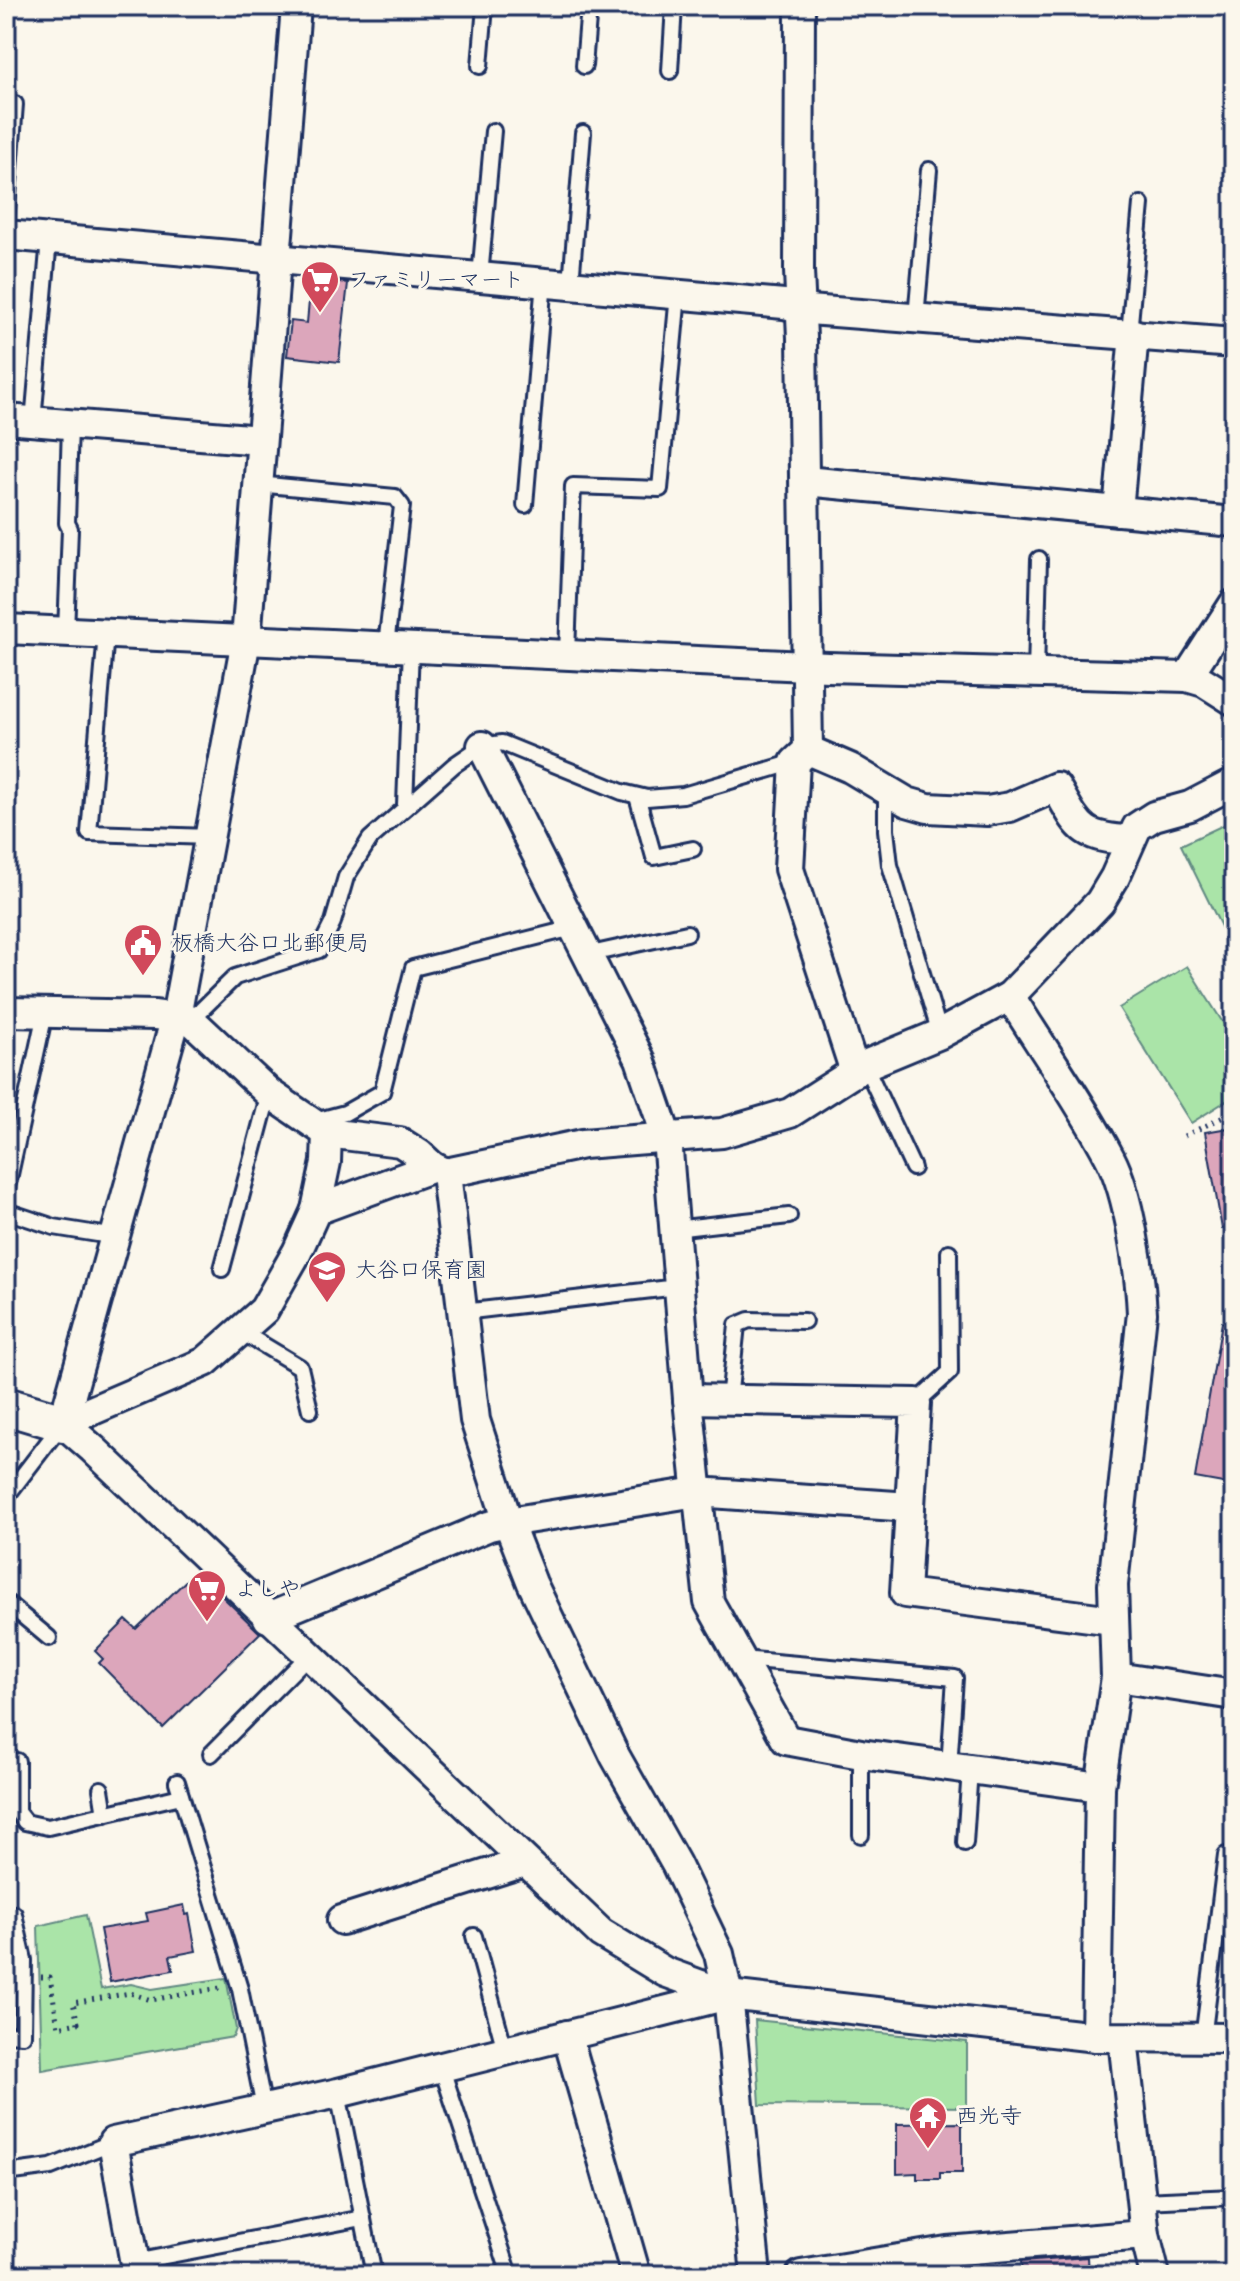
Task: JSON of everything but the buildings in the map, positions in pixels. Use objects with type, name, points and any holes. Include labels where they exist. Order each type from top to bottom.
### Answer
[{"type":"street","points":[[63,1423],[183,1019],[210,837],[246,640],[296,6]]},
{"type":"street","points":[[800,6],[800,308],[806,666],[802,756],[789,869],[860,1068]]},
{"type":"street","points":[[6,235],[678,294],[800,308],[1234,343]]},
{"type":"street","points":[[1118,511],[1131,334]]},
{"type":"street","points":[[20,420],[261,440]]},
{"type":"street","points":[[805,481],[1234,522]]},
{"type":"street","points":[[1187,677],[1234,604]]},
{"type":"street","points":[[6,629],[806,666],[1187,677],[1204,682],[1234,701]]},
{"type":"street","points":[[482,746],[640,1059],[667,1138],[688,1399],[709,1602],[786,1740],[861,1754],[1100,1787]]},
{"type":"street","points":[[802,756],[850,768],[907,802],[928,808],[987,811],[1010,807],[1056,787],[1087,833],[1108,839],[1130,840]]},
{"type":"street","points":[[316,1210],[439,1170],[583,1144],[722,1133],[790,1113],[860,1068],[940,1034],[1010,996],[1100,902],[1137,827],[1154,816],[1190,806],[1234,783]]},
{"type":"street","points":[[1010,996],[1111,1160],[1124,1201],[1141,1288],[1142,1313],[1120,1502],[1113,1620],[1116,1677],[1100,1787],[1110,2038],[1142,2201],[1145,2235],[1157,2275]]},
{"type":"street","points":[[6,1012],[183,1019],[269,1093],[319,1127],[400,1142],[439,1170],[463,1312],[475,1420],[508,1522],[532,1583],[615,1756],[676,1864],[719,1954],[728,1995],[756,2275]]},
{"type":"street","points":[[63,1423],[205,1362],[264,1310],[272,1285],[297,1252],[316,1210],[326,1162],[319,1127]]},
{"type":"street","points":[[688,1399],[916,1403],[905,1593],[1113,1620]]},
{"type":"street","points":[[6,1406],[63,1423],[601,1933],[665,1972],[728,1995],[1110,2038],[1234,2038]]},
{"type":"street","points":[[268,1618],[489,1526],[508,1522],[697,1492],[910,1507]]},
{"type":"street","points":[[1116,1677],[1234,1695]]},
{"type":"street","points":[[342,1920],[525,1862]]},
{"type":"street","points":[[136,2268],[113,2142],[338,2093],[728,1995]]},
{"type":"street","points":[[567,2035],[636,2275]]},
{"type":"street","points":[[801,2275],[950,2263],[1145,2235]]},
{"type":"lane","points":[[480,66],[485,6]]},
{"type":"lane","points":[[584,66],[589,6]]},
{"type":"lane","points":[[670,71],[674,6]]},
{"type":"lane","points":[[6,223],[15,104]]},
{"type":"lane","points":[[480,277],[493,131]]},
{"type":"lane","points":[[525,505],[557,283],[583,133]]},
{"type":"lane","points":[[916,318],[929,170]]},
{"type":"lane","points":[[1131,334],[1141,204]]},
{"type":"lane","points":[[20,420],[49,239]]},
{"type":"lane","points":[[567,654],[573,486],[660,489],[678,294]]},
{"type":"lane","points":[[66,632],[70,425]]},
{"type":"lane","points":[[257,484],[395,497],[402,506],[399,647],[405,805]]},
{"type":"lane","points":[[1036,673],[1039,559]]},
{"type":"lane","points":[[106,633],[89,833],[210,837]]},
{"type":"lane","points":[[183,1019],[235,977],[319,950],[333,922],[346,877],[370,839],[405,805],[482,746],[502,743],[647,798],[683,795],[802,756]]},
{"type":"lane","points":[[886,790],[890,865],[940,1034]]},
{"type":"lane","points":[[637,796],[654,857],[693,849]]},
{"type":"lane","points":[[319,1127],[382,1092],[413,968],[573,928]]},
{"type":"lane","points":[[586,955],[687,933]]},
{"type":"lane","points":[[6,1193],[45,1013]]},
{"type":"lane","points":[[860,1068],[913,1168]]},
{"type":"lane","points":[[222,1269],[269,1093]]},
{"type":"lane","points":[[6,1211],[54,1227],[116,1237]]},
{"type":"lane","points":[[674,1229],[789,1216]]},
{"type":"lane","points":[[916,1403],[950,1372],[949,1252]]},
{"type":"lane","points":[[463,1312],[678,1287]]},
{"type":"lane","points":[[729,1400],[737,1325],[749,1320],[804,1321]]},
{"type":"lane","points":[[240,1331],[300,1367],[310,1410]]},
{"type":"lane","points":[[6,1497],[63,1423]]},
{"type":"lane","points":[[6,1602],[49,1638]]},
{"type":"lane","points":[[211,1754],[308,1656]]},
{"type":"lane","points":[[741,1659],[955,1678],[965,1843]]},
{"type":"lane","points":[[861,1754],[861,1835]]},
{"type":"lane","points":[[17,1761],[17,1812],[25,1822],[48,1827],[105,1814],[179,1789],[240,1989],[264,2108]]},
{"type":"lane","points":[[101,1789],[105,1814]]},
{"type":"lane","points":[[1203,2039],[1226,1855],[1234,1854]]},
{"type":"lane","points":[[6,1913],[14,1914],[24,1960],[23,2035],[6,2034]]},
{"type":"lane","points":[[474,1936],[505,2050]]},
{"type":"lane","points":[[441,2066],[510,2275]]},
{"type":"lane","points":[[338,2093],[374,2275]]},
{"type":"lane","points":[[6,2173],[51,2167],[113,2142]]},
{"type":"lane","points":[[1142,2201],[1234,2197]]},
{"type":"lane","points":[[136,2268],[363,2218]]},
{"type":"path","points":[[1184,1136],[1234,1112]]},
{"type":"path","points":[[51,1986],[58,2027],[78,2023],[73,2003],[130,1993],[151,2000],[233,1986]]},
{"type":"green space","points":[[1234,820],[1234,953],[1181,845]]},
{"type":"green space","points":[[1187,966],[1234,1040],[1234,1096],[1191,1123],[1119,1008]]},
{"type":"green space","points":[[86,1915],[101,1989],[131,1984],[152,1989],[226,1978],[236,2029],[233,2037],[42,2070],[38,1926]]},
{"type":"green space","points":[[755,2020],[967,2042],[967,2107],[760,2105]]},
{"type":"place","name":"ファミリーマート","points":[[320,314]]},
{"type":"place","name":"板橋大谷口北郵便局","points":[[143,977]]},
{"type":"place","name":"大谷口保育園","points":[[327,1304]]},
{"type":"place","name":"よしや","points":[[207,1623]]},
{"type":"place","name":"西光寺","points":[[928,2150]]}]
